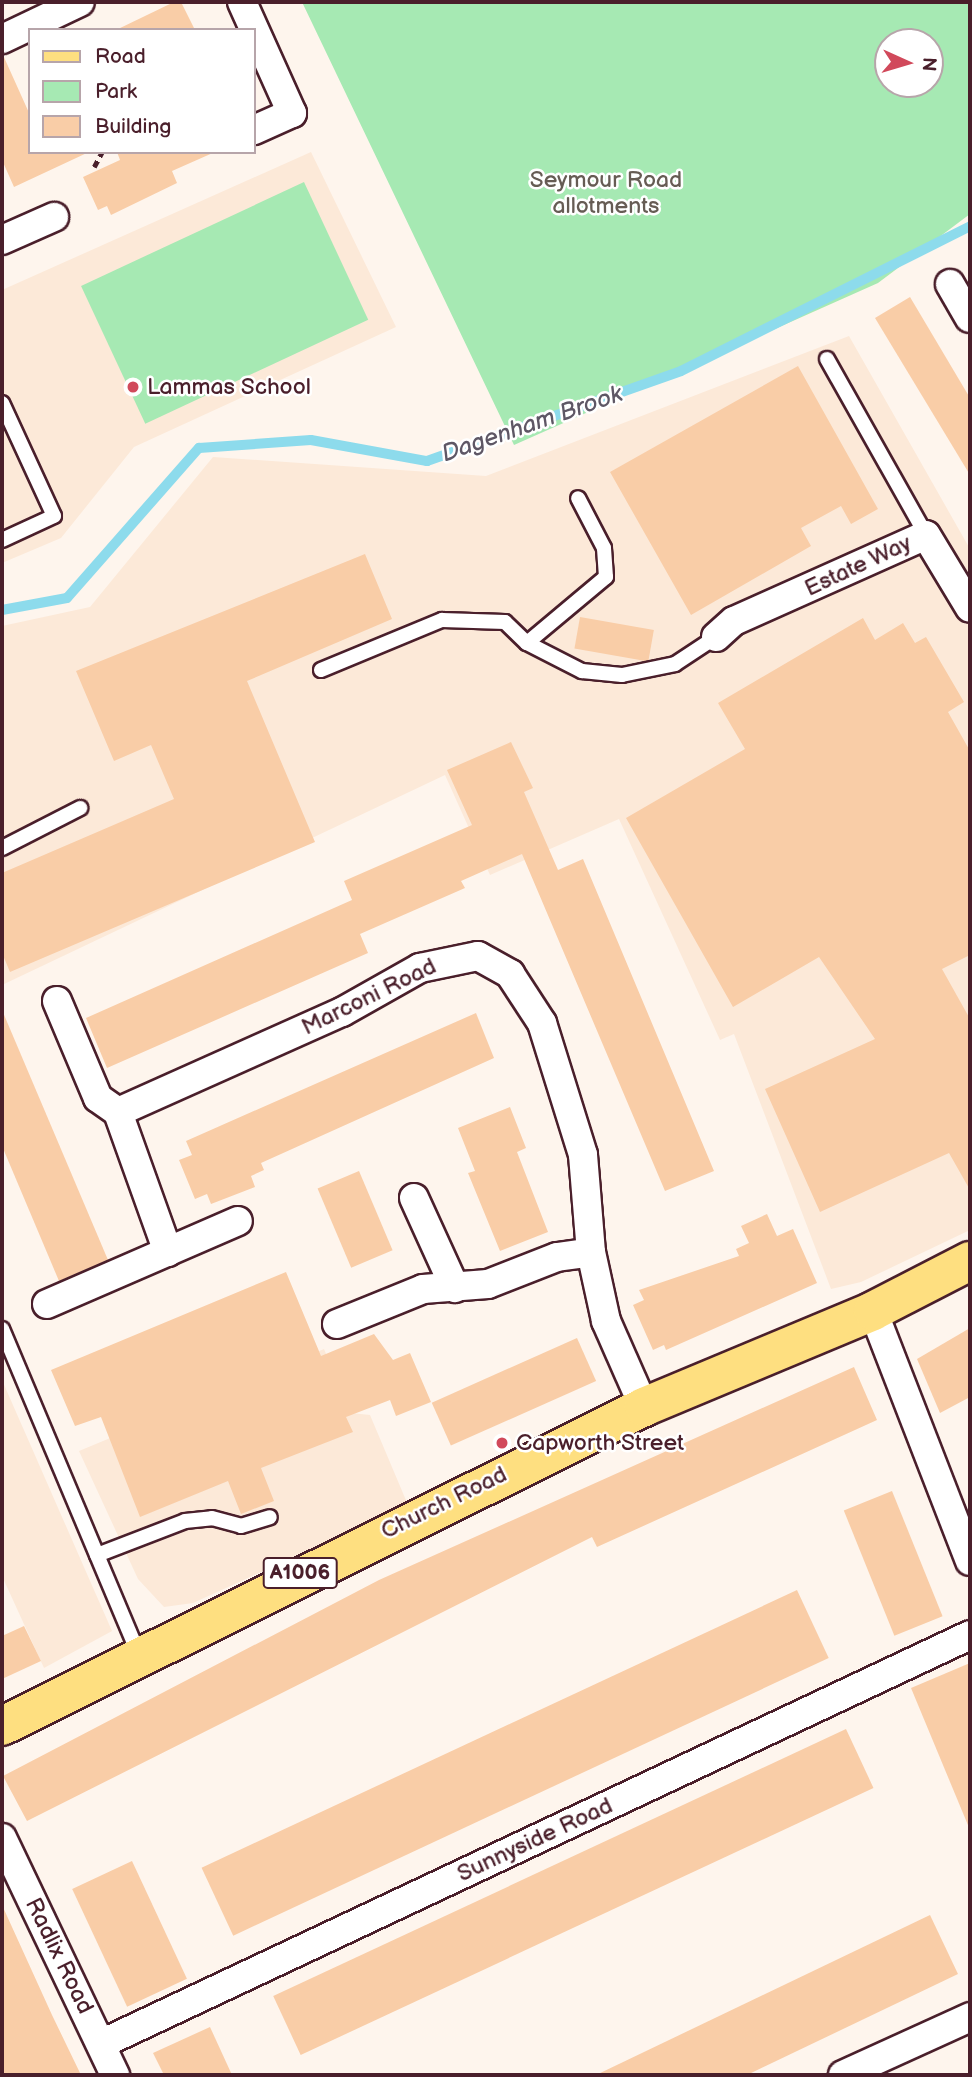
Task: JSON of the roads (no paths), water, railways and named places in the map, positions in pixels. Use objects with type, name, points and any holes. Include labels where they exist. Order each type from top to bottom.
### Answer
[{"type":"main road","name":"Church Road","points":[[2,1726],[138,1653],[643,1407],[873,1311],[970,1261]]},
{"type":"street","points":[[242,2],[254,28]]},
{"type":"street","points":[[2,39],[65,5]]},
{"type":"street","points":[[256,33],[292,113],[256,129]]},
{"type":"street","points":[[2,240],[54,216]]},
{"type":"street","points":[[950,284],[970,318]]},
{"type":"street","name":"Estate Way","points":[[716,638],[734,621],[926,535],[970,608]]},
{"type":"street","name":"Marconi Road","points":[[118,1112],[342,1012],[420,968],[478,956],[510,974],[542,1023],[583,1155],[591,1252],[606,1321],[643,1407]]},
{"type":"street","points":[[57,1001],[98,1098],[118,1112],[168,1252]]},
{"type":"street","points":[[414,1199],[454,1288]]},
{"type":"street","points":[[47,1304],[238,1221]]},
{"type":"street","points":[[337,1324],[423,1289],[454,1288],[591,1252]]},
{"type":"street","points":[[873,1311],[970,1561]]},
{"type":"street","name":"Sunnyside Road","points":[[101,2044],[970,1635]]},
{"type":"street","name":"Radlix Road","points":[[2,1838],[115,2075]]},
{"type":"street","points":[[843,2075],[970,2017]]},
{"type":"lane","points":[[827,359],[926,535]]},
{"type":"lane","points":[[2,403],[54,516],[2,540]]},
{"type":"lane","points":[[527,643],[606,577],[604,548],[578,498]]},
{"type":"lane","points":[[321,670],[442,620],[505,622],[527,643],[582,671],[622,675],[676,664],[716,638]]},
{"type":"lane","points":[[2,848],[80,808]]},
{"type":"lane","points":[[2,1329],[138,1653]]},
{"type":"lane","points":[[97,1555],[186,1521],[212,1518],[241,1527],[271,1517]]},
{"type":"waterway","name":"Dagenham Brook","points":[[2,610],[67,598],[199,448],[311,440],[427,461],[681,371],[970,226]]},
{"type":"place","name":"Lammas School","points":[[133,387]]},
{"type":"place","name":"Capworth Street","points":[[502,1443]]},
{"type":"park label","name":"Seymour Road allotments","points":[[606,193]]}]
